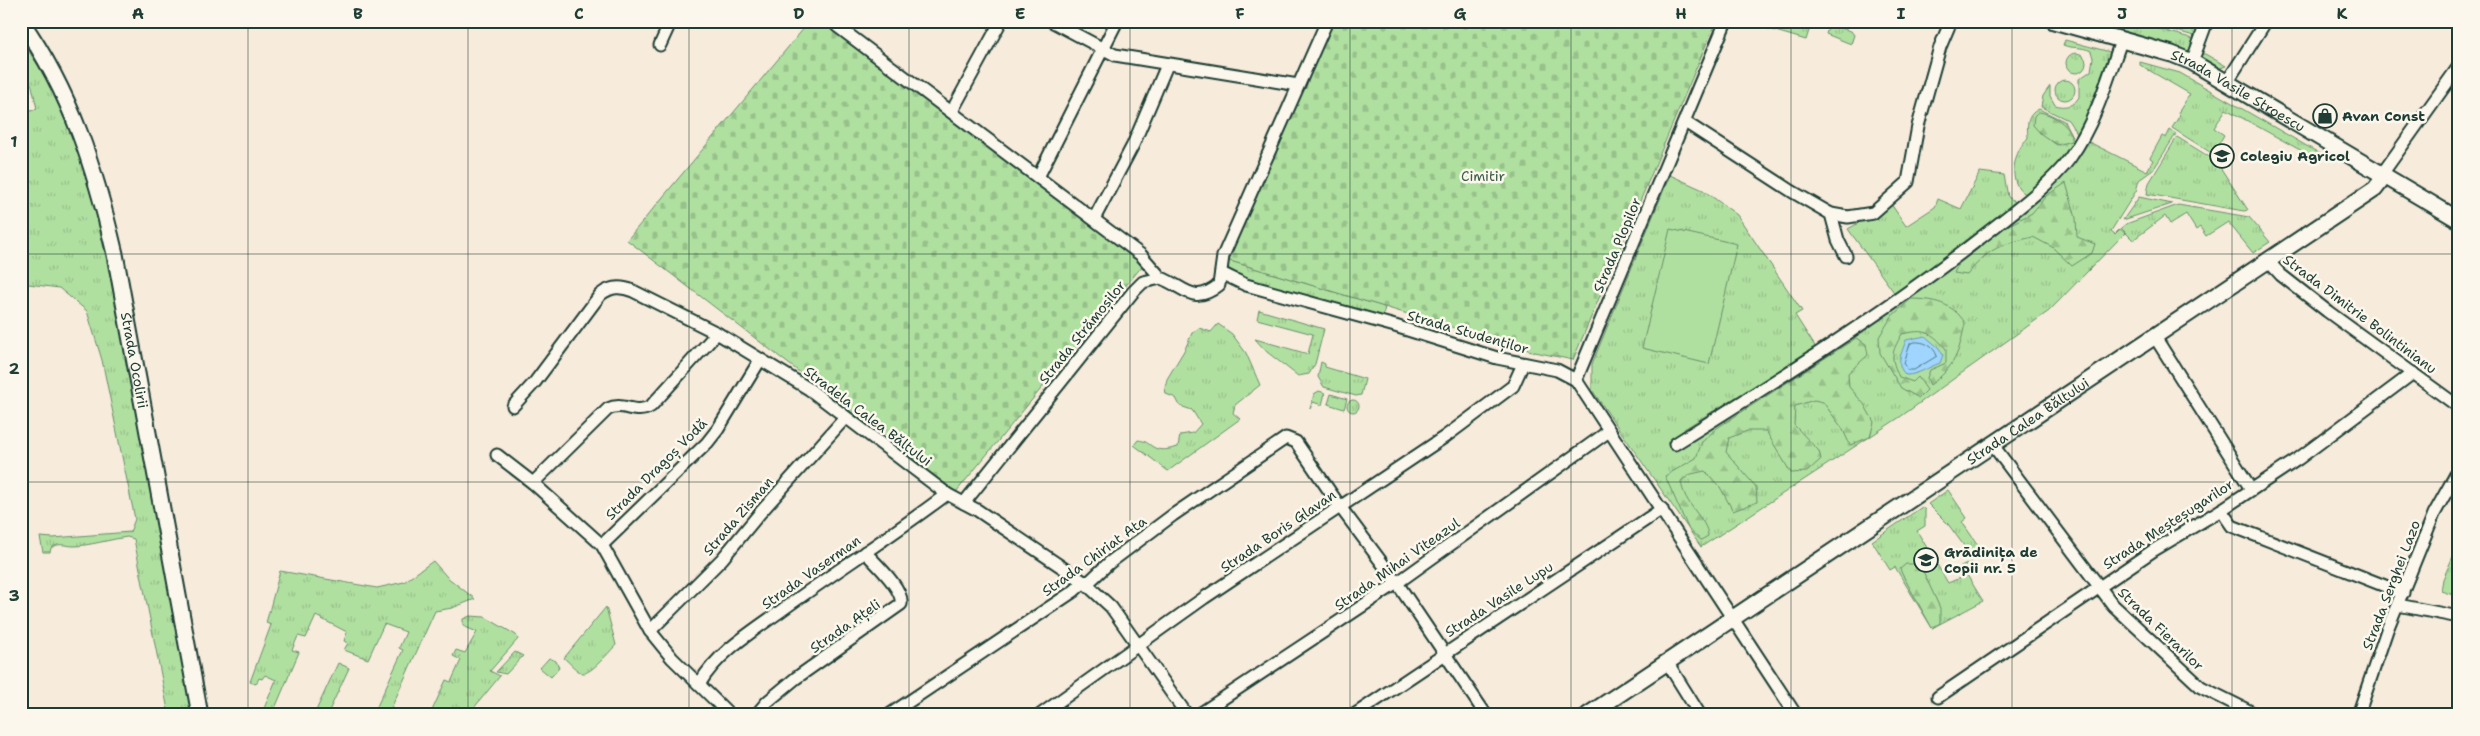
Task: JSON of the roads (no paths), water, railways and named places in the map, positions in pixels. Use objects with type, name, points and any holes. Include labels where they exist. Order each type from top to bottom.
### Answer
[{"type":"main road","name":"Strada Ocolirii","points":[[21,21],[52,71],[80,128],[105,211],[115,254],[200,715]]},
{"type":"main road","name":"Strada Vasile Stroescu","points":[[2054,21],[2192,62],[2459,220]]},
{"type":"main road","name":"Strada Calea Bălțului","points":[[1588,715],[2375,189],[2384,175]]},
{"type":"street","points":[[660,45],[670,21]]},
{"type":"street","points":[[841,21],[837,26],[1141,255],[1161,278],[1187,293],[1195,295],[1211,291],[1219,285],[1226,249],[1327,21]]},
{"type":"street","points":[[952,111],[1001,21]]},
{"type":"street","points":[[1052,21],[1101,49],[1126,57],[1298,85]]},
{"type":"street","points":[[1038,177],[1116,21]]},
{"type":"street","name":"Strada Plopilor","points":[[1576,380],[1726,21]]},
{"type":"street","points":[[1685,122],[1793,192],[1831,214],[1848,218],[1873,213],[1908,182],[1918,126],[1940,47],[1951,21]]},
{"type":"street","points":[[2192,62],[2207,21]]},
{"type":"street","points":[[2227,82],[2266,21]]},
{"type":"street","points":[[1675,444],[1800,366],[1946,265],[2015,210],[2069,159],[2082,140],[2096,112],[2121,41]]},
{"type":"street","points":[[1094,219],[1133,144],[1167,65]]},
{"type":"street","points":[[2384,175],[2459,66]]},
{"type":"street","points":[[1831,214],[1838,240],[1846,256]]},
{"type":"street","name":"Strada Dimitrie Bolintinianu","points":[[2268,261],[2281,275],[2459,406]]},
{"type":"street","name":"Strada Studenților","points":[[1222,273],[1246,285],[1395,326],[1497,358],[1557,370],[1576,380]]},
{"type":"street","name":"Strada Strămoșilor","points":[[964,503],[1133,292],[1143,282],[1161,278]]},
{"type":"street","name":"Stradela Calea Bălțului","points":[[513,406],[535,382],[607,289],[623,287],[633,291],[717,333],[809,389],[947,494],[964,503],[1084,582],[1111,607],[1187,715]]},
{"type":"street","points":[[534,483],[608,409],[617,405],[641,410],[651,406],[717,333]]},
{"type":"street","points":[[2155,337],[2251,488]]},
{"type":"street","name":"Strada Dragoș Vodă","points":[[602,545],[707,443],[718,429],[760,360]]},
{"type":"street","name":"Strada Boris Glavan","points":[[1040,715],[1204,598],[1446,436],[1513,386],[1523,364]]},
{"type":"street","name":"Strada Meșteșugarilor","points":[[1938,697],[2098,587],[2298,459],[2413,373]]},
{"type":"street","points":[[1576,380],[1796,715]]},
{"type":"street","name":"Strada Zisman","points":[[650,631],[722,559],[760,512],[845,418]]},
{"type":"street","name":"Strada Mihai Viteazul","points":[[1198,715],[1398,583],[1609,432]]},
{"type":"street","name":"Strada Chiriat Ata","points":[[889,715],[1074,591],[1084,582],[1090,581],[1109,563],[1173,515],[1280,440],[1291,438],[1296,442],[1340,508]]},
{"type":"street","name":"Strada Fierarilor","points":[[1992,444],[2113,605],[2201,688],[2257,715]]},
{"type":"street","points":[[497,455],[534,483],[602,545],[650,631],[672,658],[700,683],[730,715]]},
{"type":"street","name":"Strada Serghei Lazo","points":[[2358,715],[2387,630],[2434,514],[2459,469]]},
{"type":"street","name":"Strada Vaserman","points":[[700,683],[707,670],[759,626],[947,494]]},
{"type":"street","points":[[1340,508],[1398,583],[1443,654],[1486,715]]},
{"type":"street","name":"Strada Vasile Lupu","points":[[1354,715],[1662,509]]},
{"type":"street","points":[[2221,510],[2232,526],[2403,592]]},
{"type":"street","name":"Strada Ațeli","points":[[756,715],[767,702],[796,678],[901,604],[901,597],[896,586],[865,552]]},
{"type":"street","points":[[2398,605],[2459,617]]},
{"type":"street","points":[[1667,662],[1700,715]]},
{"type":"water","points":[[1925,336],[1939,348],[1943,355],[1940,363],[1906,375],[1900,367],[1900,363],[1906,340]]},
{"type":"place","name":"Avan Const","points":[[2325,116]]},
{"type":"place","name":"Colegiu Agricol","points":[[2222,156]]},
{"type":"place","name":"Grădinița de Copii nr. 5","points":[[1926,560]]},
{"type":"park label","name":"Cimitir","points":[[1483,176]]}]
